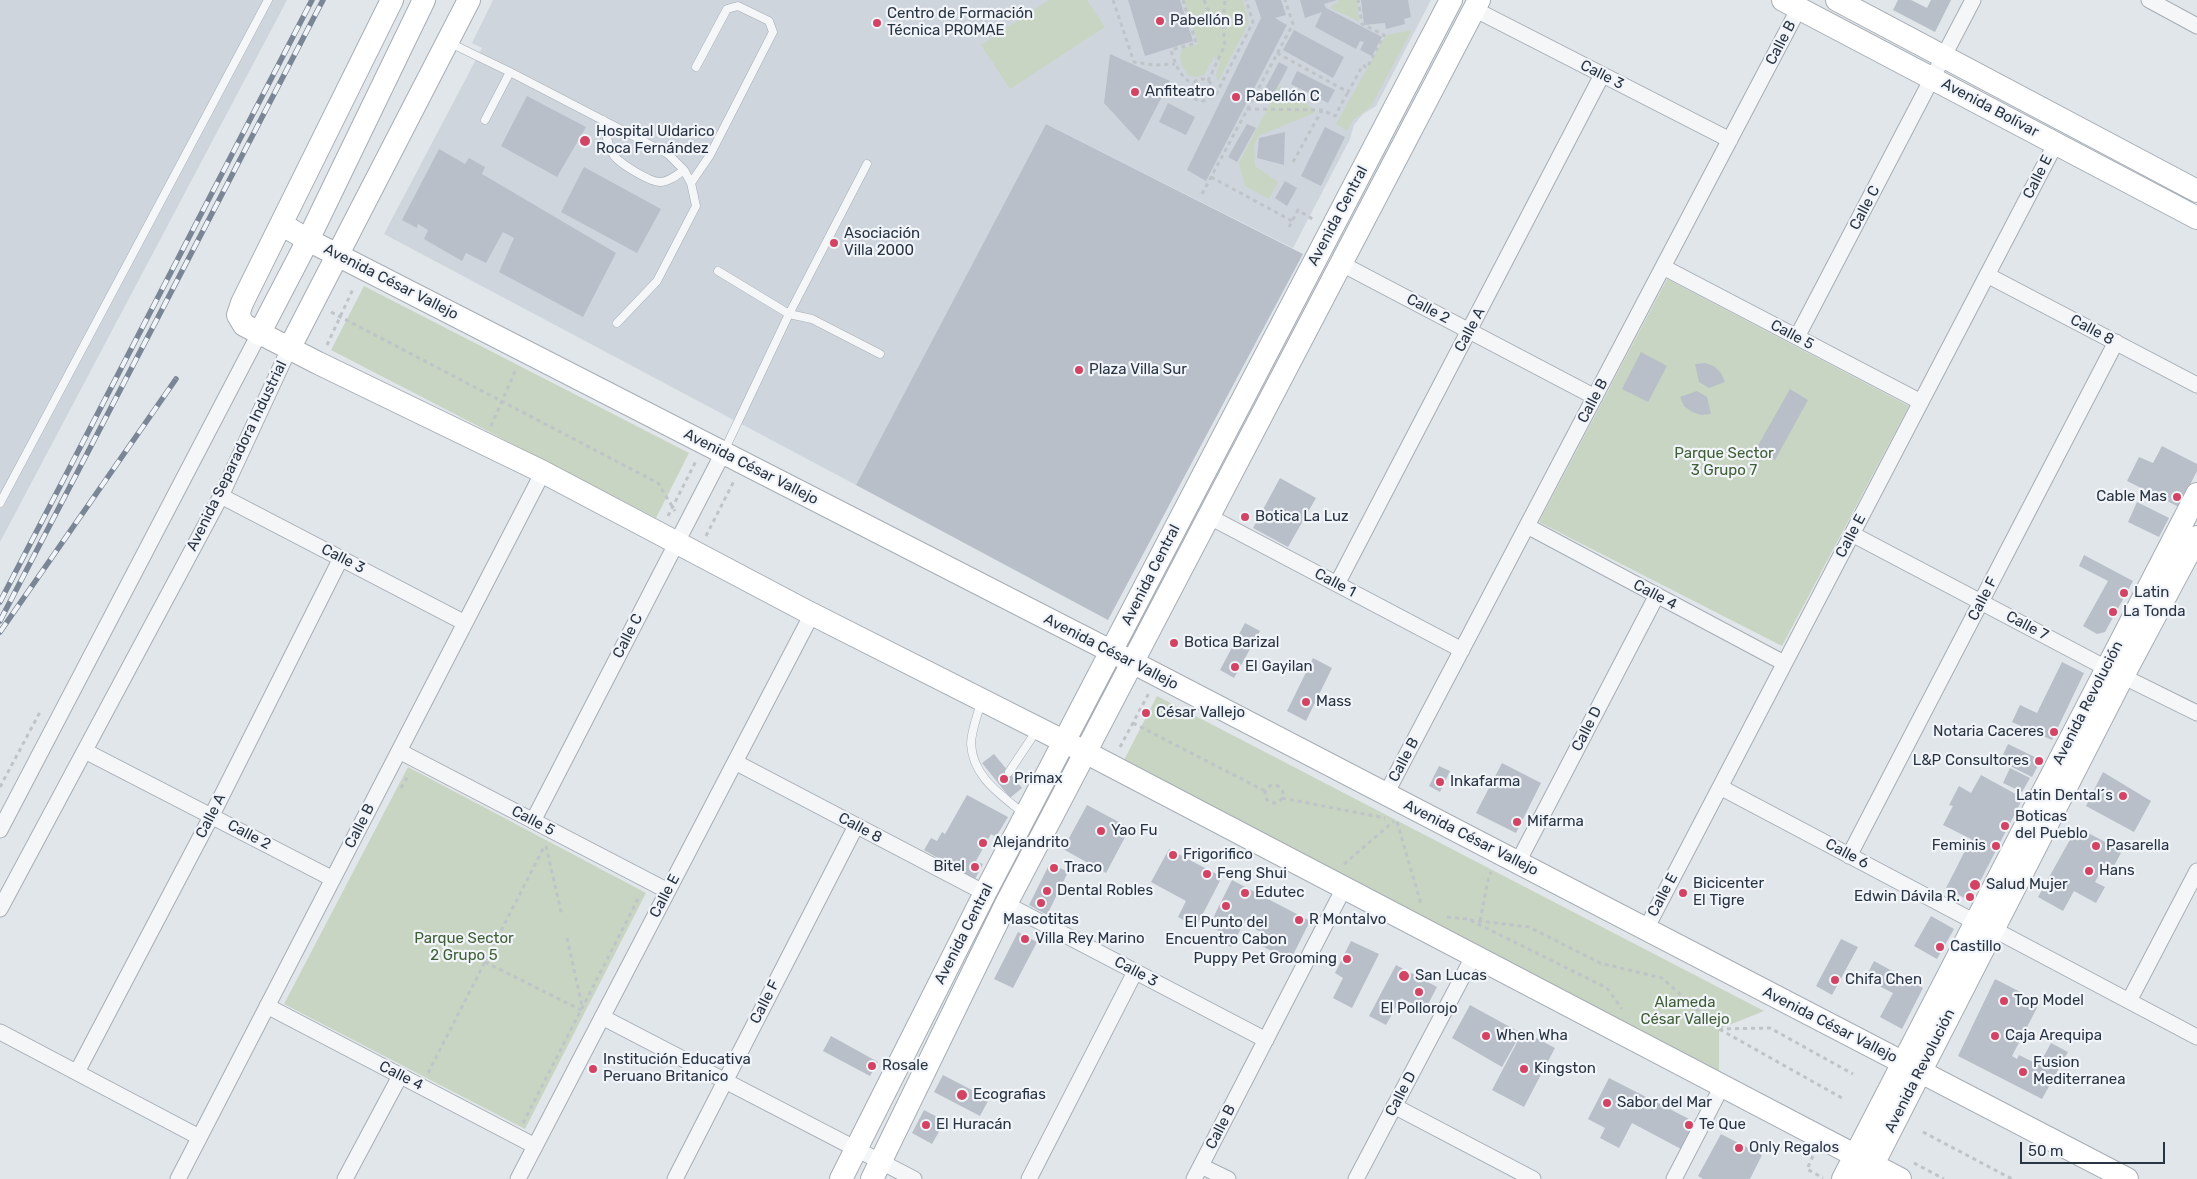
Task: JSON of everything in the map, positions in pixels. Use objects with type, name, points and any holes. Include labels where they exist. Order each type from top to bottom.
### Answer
[{"type":"main road","points":[[392,0],[242,303],[238,315],[244,325],[289,349],[673,535],[812,614],[1064,741],[1822,1138],[1864,1167],[1900,1179]]},
{"type":"main road","points":[[259,334],[308,240],[424,0]]},
{"type":"main road","name":"Avenida Separadora Industrial","points":[[289,349],[469,0]]},
{"type":"main road","name":"Avenida Central","points":[[841,1179],[1025,815],[1451,0]]},
{"type":"main road","name":"Avenida Bolívar","points":[[1837,0],[1945,55],[2197,191]]},
{"type":"main road","name":"Avenida Central","points":[[876,1170],[1006,904],[1476,4]]},
{"type":"main road","name":"Avenida Bolívar","points":[[1791,4],[2197,218]]},
{"type":"main road","name":"Avenida César Vallejo","points":[[281,224],[308,240],[1132,662],[2127,1179]]},
{"type":"main road","name":"Avenida Revolución","points":[[1843,1179],[1864,1167],[1911,1067],[2115,672],[2197,494]]},
{"type":"main road","name":"Avenida Revolución","points":[[2115,672],[2197,537]]},
{"type":"street","points":[[1933,78],[1973,0]]},
{"type":"street","points":[[2149,0],[2197,26]]},
{"type":"street","name":"Calle 3","points":[[1476,4],[1602,75],[1730,140]]},
{"type":"street","name":"Calle B","points":[[1386,794],[1730,140],[1791,4]]},
{"type":"street","name":"Calle A","points":[[1337,584],[1602,75]]},
{"type":"street","name":"Calle C","points":[[1797,337],[1933,78]]},
{"type":"street","name":"Calle E","points":[[1646,929],[2056,143]]},
{"type":"street","name":"Calle 2","points":[[1340,263],[1595,397]]},
{"type":"street","name":"Calle 5","points":[[1663,266],[1920,402]]},
{"type":"street","name":"Calle 8","points":[[1987,275],[2197,385]]},
{"type":"street","points":[[0,830],[259,334]]},
{"type":"street","name":"Calle F","points":[[1850,856],[2116,342]]},
{"type":"street","name":"Avenida Separadora Industrial","points":[[0,910],[221,496],[289,349]]},
{"type":"street","name":"Calle C","points":[[533,820],[714,448]]},
{"type":"street","name":"Calle B","points":[[178,1179],[543,472]]},
{"type":"street","name":"Calle 3","points":[[221,496],[465,623]]},
{"type":"street","name":"Calle 1","points":[[1208,516],[1462,650]]},
{"type":"street","name":"Calle 4","points":[[1527,526],[1784,663]]},
{"type":"street","name":"Calle 7","points":[[1852,534],[2115,672]]},
{"type":"street","name":"Calle A","points":[[78,1072],[212,815],[341,558]]},
{"type":"street","name":"Calle D","points":[[1509,858],[1656,595]]},
{"type":"street","name":"Calle E","points":[[518,1179],[812,614]]},
{"type":"street","points":[[2115,672],[2197,712]]},
{"type":"street","name":"Calle 2","points":[[85,751],[333,879]]},
{"type":"street","name":"Calle 5","points":[[399,751],[533,820],[549,838],[668,891]]},
{"type":"street","name":"Calle 8","points":[[734,762],[985,893]]},
{"type":"street","name":"Calle 6","points":[[1720,787],[1984,926]]},
{"type":"street","name":"Calle F","points":[[675,1179],[856,826]]},
{"type":"street","points":[[2129,1002],[2197,871]]},
{"type":"street","name":"Calle B","points":[[1197,1172],[1266,1040],[1338,884]]},
{"type":"street","name":"Calle 3","points":[[1006,904],[1266,1040]]},
{"type":"street","points":[[1984,926],[2197,1038]]},
{"type":"street","name":"Calle D","points":[[1356,1179],[1474,955]]},
{"type":"street","points":[[1029,1179],[1136,972]]},
{"type":"street","name":"Calle 4","points":[[267,1006],[400,1076],[424,1080],[535,1146]]},
{"type":"street","points":[[602,1017],[857,1149],[876,1170],[914,1179]]},
{"type":"street","points":[[0,1032],[199,1137]]},
{"type":"street","points":[[345,1179],[400,1076]]},
{"type":"street","points":[[1674,1179],[1722,1086]]},
{"type":"street","points":[[1394,1106],[1524,1177]]},
{"type":"street","points":[[1197,1172],[1228,1179]]},
{"type":"lane","points":[[0,503],[268,0]]},
{"type":"lane","points":[[691,183],[710,156],[773,32],[769,21],[738,6],[727,9],[696,67]]},
{"type":"lane","points":[[448,42],[668,154],[684,170],[691,183],[696,206],[657,281],[617,323]]},
{"type":"lane","points":[[485,120],[510,72]]},
{"type":"lane","points":[[603,120],[612,153],[617,159],[649,180],[659,182],[668,180],[684,170]]},
{"type":"lane","points":[[714,448],[790,314],[867,164]]},
{"type":"lane","points":[[718,272],[790,314],[812,319],[880,354]]},
{"type":"lane","points":[[982,700],[971,742],[974,760],[988,783],[998,788],[1025,815]]},
{"type":"lane","points":[[1009,772],[1038,728]]},
{"type":"path","points":[[1113,0],[1134,62],[1154,66],[1175,64]]},
{"type":"path","points":[[1183,0],[1196,43],[1171,50],[1175,64],[1185,80],[1192,84]]},
{"type":"path","points":[[1204,0],[1207,8],[1223,25]]},
{"type":"path","points":[[1208,81],[1225,45],[1223,25],[1225,0]]},
{"type":"path","points":[[1211,95],[1214,98],[1252,22],[1246,0]]},
{"type":"path","points":[[1202,194],[1292,24],[1285,0]]},
{"type":"path","points":[[1247,109],[1322,110],[1334,116],[1363,65],[1367,68],[1384,35],[1362,24],[1358,0]]},
{"type":"path","points":[[1277,53],[1348,92]]},
{"type":"path","points":[[1192,84],[1198,80],[1208,81]]},
{"type":"path","points":[[1192,84],[1192,94],[1198,100],[1204,100],[1211,95],[1212,87],[1208,81]]},
{"type":"path","points":[[1294,162],[1322,110]]},
{"type":"path","points":[[1212,176],[1292,221]]},
{"type":"path","points":[[1289,226],[1298,210],[1331,232]]},
{"type":"path","points":[[318,363],[363,268]]},
{"type":"path","points":[[313,302],[658,483],[672,508],[673,535]]},
{"type":"path","points":[[489,429],[516,369]]},
{"type":"path","points":[[673,535],[672,508],[714,448]]},
{"type":"path","points":[[673,535],[705,538],[743,463]]},
{"type":"path","points":[[1110,765],[1158,676]]},
{"type":"path","points":[[0,787],[42,709]]},
{"type":"path","points":[[1133,722],[1265,791]]},
{"type":"path","points":[[400,790],[410,772],[418,777]]},
{"type":"path","points":[[1271,785],[1278,785],[1283,792],[1282,798],[1276,803],[1270,802],[1265,797],[1265,791],[1271,785]]},
{"type":"path","points":[[1282,798],[1396,820]]},
{"type":"path","points":[[1338,884],[1342,866],[1396,820]]},
{"type":"path","points":[[1396,820],[1422,908]]},
{"type":"path","points":[[537,840],[549,838]]},
{"type":"path","points":[[549,838],[554,849]]},
{"type":"path","points":[[549,838],[562,916]]},
{"type":"path","points":[[424,1080],[549,838]]},
{"type":"path","points":[[1480,921],[1488,880],[1509,858]]},
{"type":"path","points":[[514,1119],[523,1123],[582,1009],[641,894],[632,890]]},
{"type":"path","points":[[1468,919],[1530,927],[1600,963],[1662,978],[1719,1029],[1842,1098]]},
{"type":"path","points":[[566,938],[582,1009]]},
{"type":"path","points":[[485,962],[582,1009]]},
{"type":"path","points":[[1719,1029],[1770,1028],[1853,1074]]},
{"type":"path","points":[[419,1069],[424,1080]]},
{"type":"path","points":[[424,1080],[436,1078]]},
{"type":"path","points":[[1923,1132],[2012,1179]]},
{"type":"path","points":[[1822,1138],[1807,1169],[1826,1179]]},
{"type":"shaded area","points":[[0,0],[287,0],[0,542]]},
{"type":"shaded area","points":[[493,0],[1431,0],[1376,106],[1363,114],[1354,125],[1350,139],[1293,248],[1046,124],[856,485],[384,234],[482,48],[472,43]]},
{"type":"green space","points":[[1049,0],[1087,0],[1105,27],[1010,89],[981,45]]},
{"type":"green space","points":[[1184,0],[1243,0],[1249,22],[1218,82],[1216,75],[1220,61],[1214,57],[1204,75],[1197,77],[1189,76],[1182,66],[1180,55],[1183,48],[1198,44]]},
{"type":"green space","points":[[1338,0],[1357,0],[1359,21],[1332,9],[1330,6],[1338,3]]},
{"type":"green space","points":[[1412,30],[1371,106],[1353,120],[1347,131],[1336,124],[1386,35]]},
{"type":"green space","points":[[1279,86],[1315,110],[1314,113],[1258,136],[1254,146],[1255,166],[1278,182],[1269,199],[1245,186],[1239,163]]},
{"type":"green space","name":"Parque Sector 3 Grupo 7","points":[[1667,279],[1909,406],[1782,646],[1539,522]]},
{"type":"green space","points":[[364,286],[689,453],[656,518],[331,350]]},
{"type":"green space","name":"Alameda César Vallejo","points":[[1157,696],[1764,1011],[1719,1029],[1719,1071],[1124,760]]},
{"type":"green space","name":"Parque Sector 2 Grupo 5","points":[[408,767],[646,893],[525,1129],[284,1004]]},
{"type":"building","name":"Pabellón B","points":[[1128,0],[1180,0],[1193,41],[1145,56]]},
{"type":"building","name":"Pabellón C","points":[[1255,0],[1281,0],[1286,15],[1275,18],[1287,25],[1206,181],[1187,170],[1261,18]]},
{"type":"building","points":[[1300,0],[1337,0],[1324,4],[1326,8],[1382,37],[1372,56],[1360,50],[1364,42],[1360,41],[1356,49],[1315,27],[1322,12],[1305,18]]},
{"type":"building","points":[[1361,0],[1408,0],[1411,17],[1404,19],[1405,24],[1386,29],[1385,23],[1364,25]]},
{"type":"building","points":[[1898,0],[1911,0],[1927,8],[1931,0],[1951,0],[1935,32],[1893,10]]},
{"type":"building","points":[[1294,30],[1344,57],[1333,78],[1283,50]]},
{"type":"building","name":"Anfiteatro","points":[[1110,54],[1170,81],[1139,141],[1104,103]]},
{"type":"building","points":[[1279,62],[1288,67],[1270,101],[1261,96]]},
{"type":"building","points":[[1297,71],[1335,90],[1328,103],[1291,84]]},
{"type":"building","points":[[527,96],[586,127],[557,177],[501,146]]},
{"type":"building","points":[[1168,103],[1195,117],[1186,135],[1159,122]]},
{"type":"building","name":"Plaza Villa Sur","points":[[1046,124],[1303,254],[1108,620],[856,485]]},
{"type":"building","points":[[1247,124],[1256,128],[1237,162],[1228,157]]},
{"type":"building","points":[[1325,127],[1345,137],[1321,186],[1301,176]]},
{"type":"building","points":[[1285,132],[1284,165],[1257,158],[1259,138]]},
{"type":"building","points":[[439,149],[465,164],[469,158],[485,167],[482,174],[616,253],[583,317],[499,272],[514,238],[503,232],[486,263],[466,253],[462,261],[424,239],[428,230],[418,224],[417,228],[402,220]]},
{"type":"building","points":[[584,167],[661,209],[637,253],[561,212]]},
{"type":"building","points":[[1285,181],[1297,188],[1287,206],[1275,198]]},
{"type":"building","points":[[1641,352],[1667,366],[1648,402],[1622,389]]},
{"type":"building","points":[[1705,363],[1714,366],[1721,373],[1725,382],[1709,388],[1699,382],[1695,364]]},
{"type":"building","points":[[1790,389],[1808,400],[1775,460],[1756,449]]},
{"type":"building","points":[[1697,391],[1707,397],[1711,414],[1701,415],[1692,412],[1684,406],[1680,397]]},
{"type":"building","points":[[2162,446],[2197,464],[2197,471],[2179,507],[2127,481],[2139,457],[2153,463]]},
{"type":"building","points":[[1280,478],[1316,498],[1288,547],[1253,528]]},
{"type":"building","points":[[2137,502],[2169,518],[2159,537],[2128,522]]},
{"type":"building","points":[[2084,555],[2133,581],[2105,632],[2097,634],[2083,626],[2108,581],[2079,566]]},
{"type":"building","points":[[1245,623],[1260,631],[1234,678],[1220,670]]},
{"type":"building","points":[[1313,658],[1332,668],[1306,721],[1287,711]]},
{"type":"building","points":[[2062,662],[2084,673],[2052,740],[2012,722],[2020,705],[2037,713]]},
{"type":"building","points":[[2008,744],[2041,760],[2032,777],[2000,761]]},
{"type":"building","name":"Primax","points":[[994,754],[1022,788],[1010,798],[982,763]]},
{"type":"building","points":[[1502,763],[1541,783],[1516,833],[1476,813]]},
{"type":"building","points":[[1439,766],[1450,771],[1440,792],[1429,786]]},
{"type":"building","points":[[2010,768],[2030,778],[2022,792],[2003,783]]},
{"type":"building","points":[[2103,772],[2151,801],[2134,832],[2086,806]]},
{"type":"building","points":[[1981,775],[2023,798],[1970,901],[1946,888],[1971,839],[1943,825],[1953,806],[1949,805],[1959,786],[1971,793]]},
{"type":"building","points":[[967,795],[1008,817],[996,837],[991,834],[976,861],[983,864],[975,879],[924,850],[931,838],[937,841],[942,832],[945,834]]},
{"type":"building","name":"Yao Fu","points":[[1087,805],[1130,828],[1106,873],[1063,849]]},
{"type":"building","points":[[2077,827],[2122,851],[2114,866],[2106,861],[2095,882],[2105,887],[2096,903],[2074,891],[2063,911],[2038,897]]},
{"type":"building","points":[[1169,849],[1222,877],[1196,927],[1178,917],[1186,901],[1151,882]]},
{"type":"building","points":[[1050,863],[1068,872],[1047,915],[1029,905]]},
{"type":"building","points":[[1232,880],[1310,921],[1290,961],[1262,946],[1268,936],[1244,923],[1231,947],[1215,938],[1219,931],[1209,926]]},
{"type":"building","points":[[1931,916],[1954,929],[1937,959],[1914,946]]},
{"type":"building","points":[[1018,932],[1037,942],[1013,988],[994,979]]},
{"type":"building","points":[[1841,939],[1858,947],[1832,995],[1816,986]]},
{"type":"building","points":[[1351,941],[1379,954],[1352,1008],[1333,998],[1343,978],[1335,973]]},
{"type":"building","points":[[1874,961],[1923,988],[1902,1029],[1880,1017],[1893,993],[1865,979]]},
{"type":"building","points":[[1396,965],[1437,987],[1425,1010],[1401,998],[1386,1025],[1369,1016]]},
{"type":"building","points":[[1995,979],[2040,1002],[2012,1056],[2017,1059],[2019,1055],[2039,1065],[2051,1043],[2068,1052],[2042,1099],[1958,1056]]},
{"type":"building","name":"When Wha","points":[[1470,1005],[1521,1033],[1502,1067],[1452,1038]]},
{"type":"building","name":"Kingston","points":[[1523,1031],[1555,1048],[1524,1107],[1492,1090]]},
{"type":"building","points":[[831,1036],[878,1062],[870,1076],[823,1051]]},
{"type":"building","name":"Ecografias","points":[[943,1075],[989,1099],[980,1116],[934,1092]]},
{"type":"building","points":[[1609,1078],[1695,1122],[1681,1149],[1632,1123],[1619,1148],[1600,1138],[1605,1128],[1588,1119]]},
{"type":"building","points":[[924,1110],[945,1121],[932,1144],[912,1133]]},
{"type":"building","points":[[1721,1134],[1762,1155],[1750,1179],[1703,1179],[1698,1176]]},
{"type":"railway","points":[[0,602],[312,0]]},
{"type":"railway","points":[[0,621],[323,0]]},
{"type":"railway","points":[[0,632],[176,379]]},
{"type":"place","name":"Pabellón B","points":[[1160,21]]},
{"type":"place","name":"Centro de Formación Técnica PROMAE","points":[[877,23]]},
{"type":"place","name":"Anfiteatro","points":[[1135,92]]},
{"type":"place","name":"Pabellón C","points":[[1236,97]]},
{"type":"place","name":"Hospital Uldarico Roca Fernández","points":[[585,141]]},
{"type":"place","name":"Asociación Villa 2000","points":[[834,243]]},
{"type":"place","name":"Plaza Villa Sur","points":[[1079,370]]},
{"type":"place","name":"Cable Mas","points":[[2177,497]]},
{"type":"place","name":"Botica La Luz","points":[[1245,517]]},
{"type":"place","name":"Latin","points":[[2124,593]]},
{"type":"place","name":"La Tonda","points":[[2113,612]]},
{"type":"place","name":"Botica Barizal","points":[[1174,643]]},
{"type":"place","name":"El Gayilan","points":[[1235,667]]},
{"type":"place","name":"Mass","points":[[1306,702]]},
{"type":"place","name":"César Vallejo","points":[[1146,713]]},
{"type":"place","name":"Notaria Caceres","points":[[2054,732]]},
{"type":"place","name":"L&P Consultores","points":[[2039,761]]},
{"type":"place","name":"Primax","points":[[1004,779]]},
{"type":"place","name":"Inkafarma","points":[[1440,782]]},
{"type":"place","name":"Latin Dental´s","points":[[2123,796]]},
{"type":"place","name":"Mifarma","points":[[1517,822]]},
{"type":"place","name":"Boticas del Pueblo","points":[[2005,826]]},
{"type":"place","name":"Yao Fu","points":[[1101,831]]},
{"type":"place","name":"Alejandrito","points":[[983,843]]},
{"type":"place","name":"Feminis","points":[[1996,846]]},
{"type":"place","name":"Pasarella","points":[[2096,846]]},
{"type":"place","name":"Frigorifico","points":[[1173,855]]},
{"type":"place","name":"Bitel","points":[[975,867]]},
{"type":"place","name":"Traco","points":[[1054,868]]},
{"type":"place","name":"Hans","points":[[2089,871]]},
{"type":"place","name":"Feng Shui","points":[[1207,874]]},
{"type":"place","name":"Salud Mujer","points":[[1975,885]]},
{"type":"place","name":"Dental Robles","points":[[1047,891]]},
{"type":"place","name":"Edutec","points":[[1245,893]]},
{"type":"place","name":"Bicicenter El Tigre","points":[[1683,893]]},
{"type":"place","name":"Edwin Dávila R.","points":[[1970,897]]},
{"type":"place","name":"Mascotitas","points":[[1041,903]]},
{"type":"place","name":"El Punto del Encuentro Cabon","points":[[1226,906]]},
{"type":"place","name":"R Montalvo","points":[[1299,920]]},
{"type":"place","name":"Villa Rey Marino","points":[[1025,939]]},
{"type":"place","name":"Castillo","points":[[1940,947]]},
{"type":"place","name":"Puppy Pet Grooming","points":[[1347,959]]},
{"type":"place","name":"San Lucas","points":[[1404,976]]},
{"type":"place","name":"Chifa Chen","points":[[1835,980]]},
{"type":"place","name":"El Pollorojo","points":[[1419,992]]},
{"type":"place","name":"Top Model","points":[[2004,1001]]},
{"type":"place","name":"When Wha","points":[[1486,1036]]},
{"type":"place","name":"Caja Arequipa","points":[[1995,1036]]},
{"type":"place","name":"Rosale","points":[[872,1066]]},
{"type":"place","name":"Institución Educativa Peruano Britanico","points":[[593,1069]]},
{"type":"place","name":"Kingston","points":[[1524,1069]]},
{"type":"place","name":"Fusion Mediterranea","points":[[2023,1072]]},
{"type":"place","name":"Ecografias","points":[[962,1095]]},
{"type":"place","name":"Sabor del Mar","points":[[1607,1103]]},
{"type":"place","name":"El Huracán","points":[[926,1125]]},
{"type":"place","name":"Te Que","points":[[1689,1125]]},
{"type":"place","name":"Only Regalos","points":[[1739,1148]]}]
